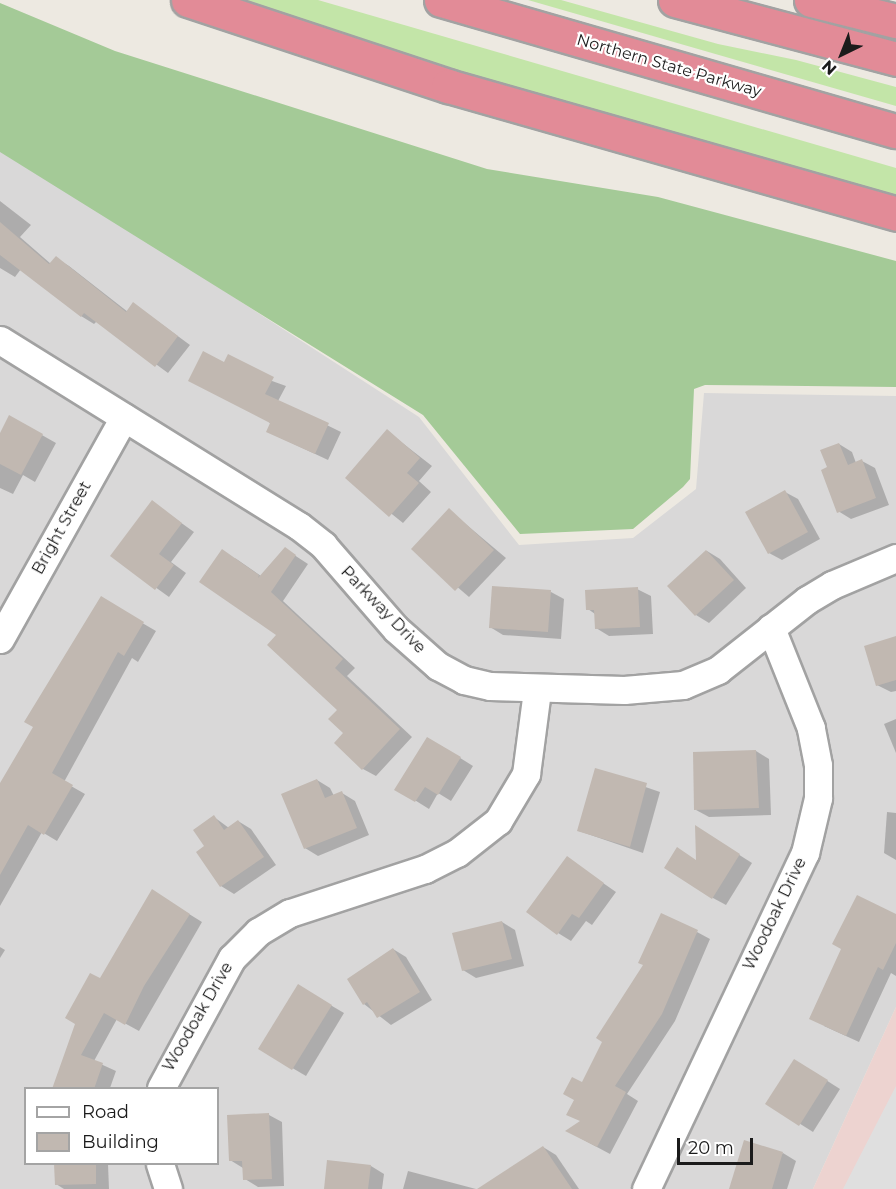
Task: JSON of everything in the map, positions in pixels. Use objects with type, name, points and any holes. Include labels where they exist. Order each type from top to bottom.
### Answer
[{"type":"highway","points":[[188,0],[448,86],[896,214]]},
{"type":"highway","name":"Northern State Parkway","points":[[441,0],[896,131]]},
{"type":"highway","points":[[675,0],[896,59]]},
{"type":"highway","points":[[811,0],[896,21]]},
{"type":"street","name":"Parkway Drive","points":[[0,340],[299,526],[322,545],[396,629],[438,666],[464,680],[490,686],[537,690],[624,690],[683,685],[718,670],[771,628],[832,585],[896,558]]},
{"type":"street","name":"Bright Street","points":[[0,639],[124,417]]},
{"type":"street","name":"Woodoak Drive","points":[[646,1189],[805,853],[818,798],[818,765],[811,728],[771,628]]},
{"type":"street","name":"Woodoak Drive","points":[[162,1087],[232,958],[258,932],[290,912],[425,869],[457,853],[498,821],[526,774],[537,690]]},
{"type":"street","points":[[160,1165],[168,1189]]},
{"type":"shaded area","points":[[0,146],[419,417],[519,545],[633,538],[696,489],[704,393],[896,396],[896,1007],[813,1189],[0,1189]]},
{"type":"shaded area","points":[[896,1007],[896,1189],[813,1189]]},
{"type":"shaded area","points":[[896,1086],[896,1189],[843,1189]]},
{"type":"green space","points":[[224,0],[318,0],[896,168],[896,200],[611,121]]},
{"type":"green space","points":[[528,0],[561,0],[718,44],[796,60],[896,87],[896,106]]},
{"type":"green space","points":[[0,3],[115,51],[487,169],[658,197],[896,261],[896,387],[705,385],[694,389],[690,479],[633,529],[520,534],[423,415],[0,152]]},
{"type":"building","points":[[0,222],[49,264],[56,256],[126,312],[133,302],[178,336],[155,367],[84,313],[81,317],[0,255]]},
{"type":"building","points":[[203,351],[224,362],[228,354],[274,377],[265,394],[329,423],[315,454],[266,432],[270,423],[188,381]]},
{"type":"building","points":[[9,415],[43,434],[21,475],[0,464],[0,433]]},
{"type":"building","points":[[387,429],[420,458],[407,473],[419,483],[389,517],[345,478]]},
{"type":"building","points":[[839,443],[848,465],[862,459],[876,498],[837,513],[821,470],[827,467],[820,450]]},
{"type":"building","points":[[785,490],[808,532],[768,554],[745,512]]},
{"type":"building","points":[[152,500],[182,523],[159,554],[174,565],[155,590],[110,556]]},
{"type":"building","points":[[449,508],[494,550],[455,591],[411,549]]},
{"type":"building","points":[[285,547],[296,555],[271,592],[343,659],[335,668],[400,729],[362,770],[334,743],[343,733],[328,719],[337,710],[267,645],[276,635],[199,582],[222,549],[259,575],[258,578]]},
{"type":"building","points":[[706,550],[734,580],[695,616],[667,586]]},
{"type":"building","points":[[492,586],[551,590],[548,632],[489,628]]},
{"type":"building","points":[[638,587],[640,627],[595,629],[594,610],[586,610],[585,590]]},
{"type":"building","points":[[101,596],[144,622],[124,656],[118,652],[52,773],[73,785],[44,835],[28,825],[0,875],[0,783],[33,727],[24,722]]},
{"type":"building","points":[[896,636],[896,680],[876,686],[864,646]]},
{"type":"building","points":[[427,737],[461,757],[438,795],[425,787],[415,802],[394,790]]},
{"type":"building","points":[[756,750],[759,808],[694,810],[693,752]]},
{"type":"building","points":[[595,768],[647,783],[630,847],[577,831]]},
{"type":"building","points":[[317,779],[325,798],[342,791],[357,828],[304,849],[281,794]]},
{"type":"building","points":[[214,815],[224,830],[238,820],[264,857],[220,887],[196,852],[204,846],[193,830]]},
{"type":"building","points":[[695,825],[740,854],[712,899],[664,868],[677,847],[696,860]]},
{"type":"building","points":[[567,856],[604,883],[579,918],[572,914],[557,935],[526,912]]},
{"type":"building","points":[[152,889],[190,914],[144,986],[125,1025],[104,1013],[81,1055],[103,1063],[95,1087],[53,1087],[75,1024],[65,1018],[90,973],[100,978]]},
{"type":"building","points":[[857,895],[896,914],[896,943],[883,970],[878,967],[846,1036],[809,1019],[841,949],[832,944]]},
{"type":"building","points":[[661,913],[698,930],[662,1014],[615,1086],[626,1092],[597,1147],[565,1131],[580,1121],[566,1115],[574,1100],[563,1094],[572,1077],[582,1082],[602,1042],[596,1038],[643,965],[638,963]]},
{"type":"building","points":[[502,921],[512,959],[462,971],[452,933]]},
{"type":"building","points":[[393,948],[420,992],[377,1018],[367,1002],[363,1005],[347,979]]},
{"type":"building","points":[[298,984],[332,1005],[292,1070],[258,1049]]},
{"type":"building","points":[[794,1059],[828,1080],[799,1126],[765,1104]]},
{"type":"building","points":[[269,1113],[272,1179],[243,1180],[242,1161],[229,1161],[227,1115]]},
{"type":"building","points":[[744,1140],[783,1152],[772,1189],[729,1189]]},
{"type":"building","points":[[543,1146],[572,1189],[477,1189]]},
{"type":"building","points":[[327,1160],[371,1165],[368,1189],[324,1189]]},
{"type":"building","points":[[54,1165],[96,1165],[96,1184],[55,1185]]}]
